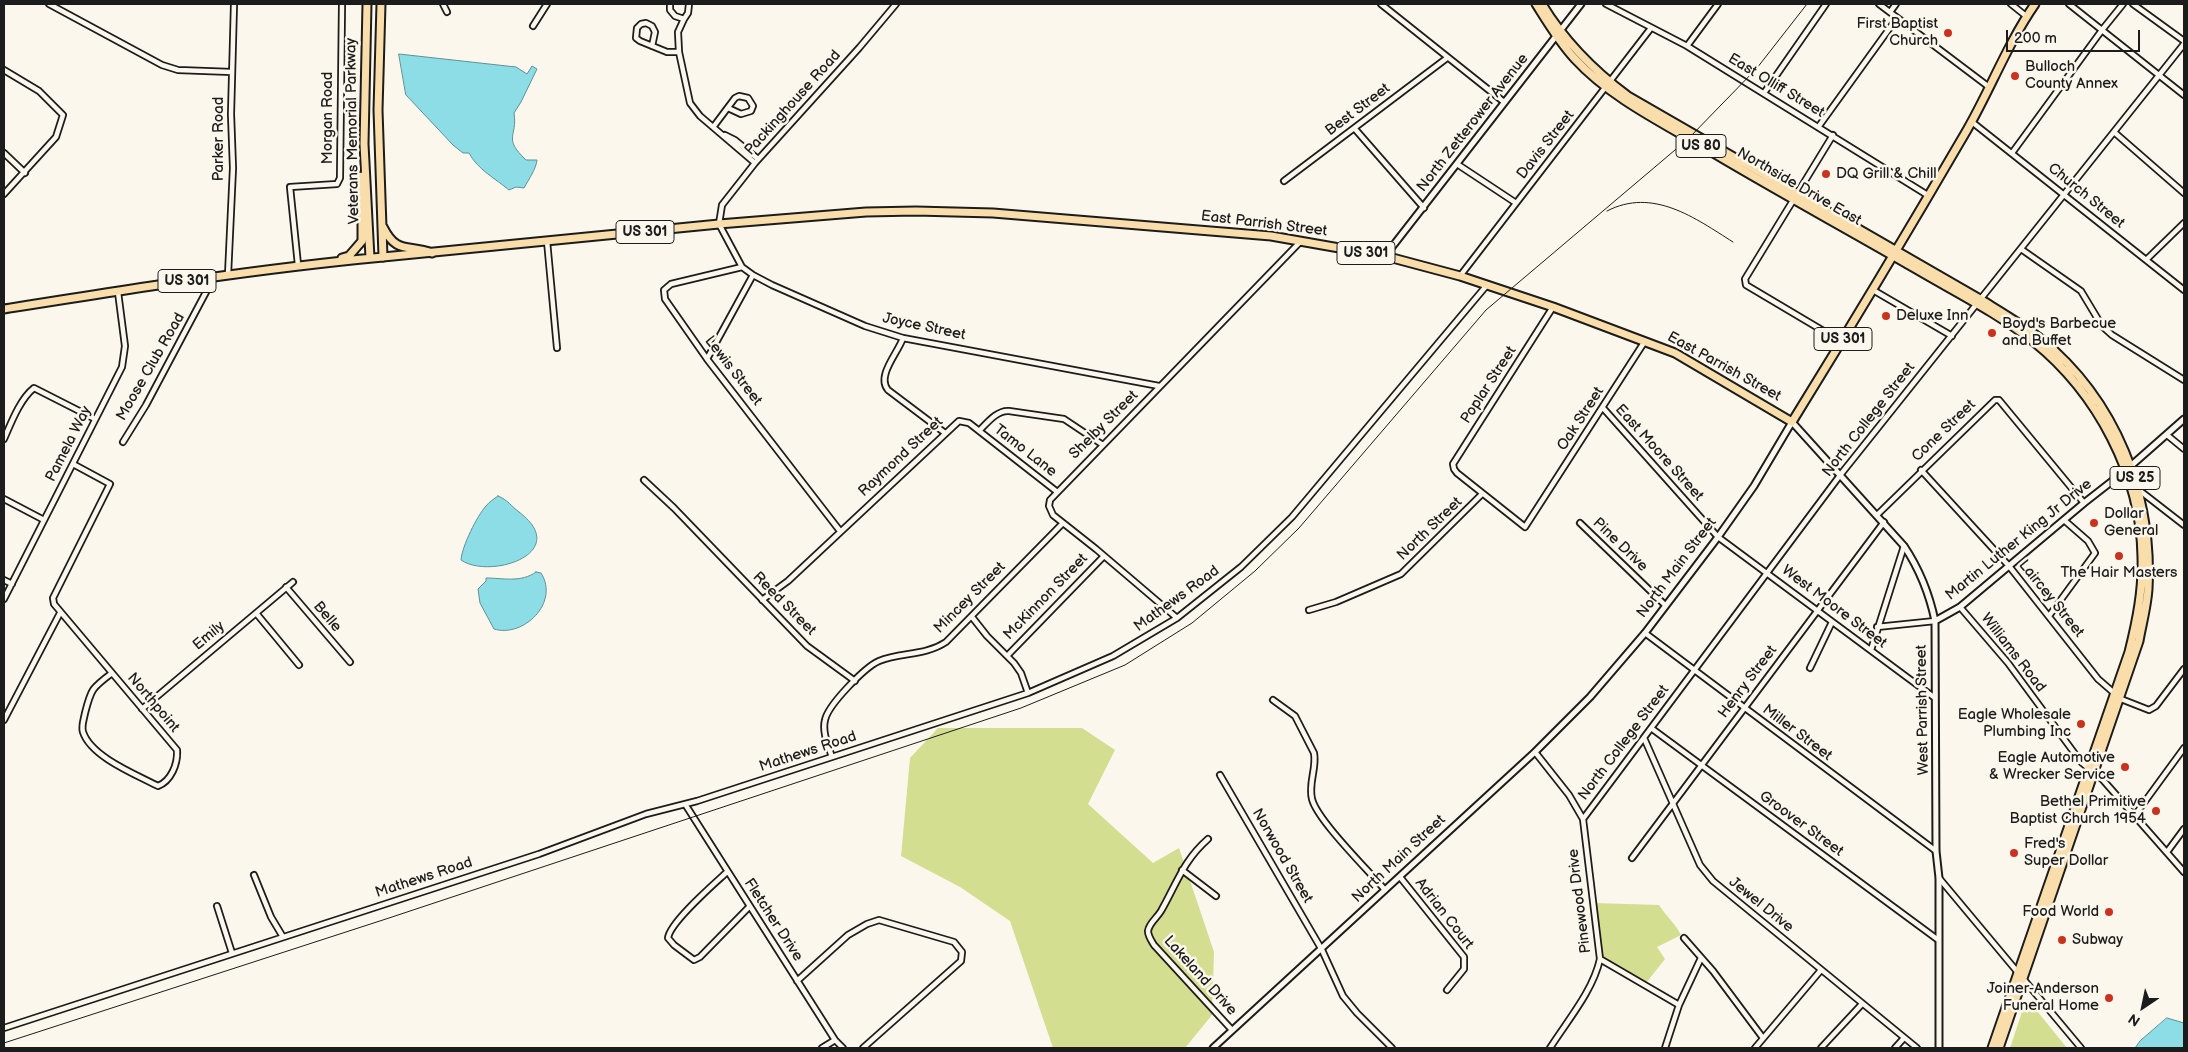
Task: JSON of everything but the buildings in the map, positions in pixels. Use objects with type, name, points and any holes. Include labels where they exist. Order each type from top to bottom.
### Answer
[{"type":"main road","name":"Veterans Memorial Parkway","points":[[367,4],[364,144],[370,258]]},
{"type":"main road","name":"Veterans Memorial Parkway","points":[[381,4],[378,110],[383,257]]},
{"type":"main road","name":"Northside Drive East","points":[[1536,4],[1558,33],[1609,85],[1796,198],[1895,254]]},
{"type":"main road","name":"Northside Drive East","points":[[1542,4],[1558,33]]},
{"type":"main road","name":"North Main Street","points":[[1792,422],[1929,196],[1972,122],[2026,16],[2035,4]]},
{"type":"main road","points":[[339,261],[349,256],[362,241],[364,144]]},
{"type":"main road","name":"East Parrish Street","points":[[718,224],[830,214],[908,211],[1100,221],[1302,240],[1384,256],[1460,276],[1646,340],[1675,353],[1792,422]]},
{"type":"main road","points":[[381,223],[388,238],[396,245],[405,249],[422,249],[432,252]]},
{"type":"main road","name":"US 301","points":[[4,309],[298,265],[718,224]]},
{"type":"main road","name":"US 25","points":[[1895,254],[2036,336],[2068,365],[2102,408],[2132,466],[2139,490],[2147,545],[2148,592],[2139,641],[2117,697],[2020,975],[1992,1048]]},
{"type":"main road","name":"US 25","points":[[1978,302],[2033,341],[2060,366],[2084,394],[2099,417],[2112,440],[2125,471],[2134,499],[2139,528],[2142,556],[2141,591],[2138,617],[2117,697]]},
{"type":"main road","name":"US 25","points":[[1999,1048],[2020,975]]},
{"type":"street","points":[[49,4],[162,65],[178,70],[232,72]]},
{"type":"street","name":"Parker Road","points":[[228,275],[232,168],[234,4]]},
{"type":"street","name":"Morgan Road","points":[[298,265],[290,186],[337,184],[340,178],[342,4]]},
{"type":"street","points":[[442,4],[448,12]]},
{"type":"street","points":[[534,26],[547,4]]},
{"type":"street","points":[[670,4],[670,10],[675,16],[684,19]]},
{"type":"street","points":[[689,4],[688,13],[678,32],[679,52],[690,103],[700,116],[714,126],[731,144],[754,163]]},
{"type":"street","name":"Packinghouse Road","points":[[718,224],[722,205],[754,163],[849,60],[896,4]]},
{"type":"street","points":[[1381,4],[1504,102]]},
{"type":"street","name":"North Zetterower Avenue","points":[[1384,256],[1424,208],[1581,4]]},
{"type":"street","name":"East Olliff Street","points":[[1606,4],[1687,46],[1819,126],[1929,196]]},
{"type":"street","points":[[1687,46],[1718,4]]},
{"type":"street","points":[[1764,93],[1826,4]]},
{"type":"street","points":[[1879,4],[1990,87]]},
{"type":"street","points":[[1890,12],[1896,4]]},
{"type":"street","points":[[2011,4],[2026,16]]},
{"type":"street","points":[[2069,4],[2184,95]]},
{"type":"street","points":[[2012,153],[2123,4]]},
{"type":"street","points":[[2133,4],[2184,43]]},
{"type":"street","points":[[1819,126],[1897,18]]},
{"type":"street","points":[[652,46],[655,32],[652,26],[646,23],[641,24],[637,28],[636,38],[646,45],[667,52],[679,52]]},
{"type":"street","name":"Davis Street","points":[[1460,276],[1609,85],[1651,28]]},
{"type":"street","name":"North College Street","points":[[1583,820],[1842,474],[2184,43]]},
{"type":"street","name":"Best Street","points":[[1284,180],[1355,129],[1447,58]]},
{"type":"street","points":[[4,70],[39,91],[64,115],[56,137],[4,194]]},
{"type":"street","points":[[714,126],[735,98],[743,96],[748,98],[753,106],[751,111],[741,114],[728,108]]},
{"type":"street","name":"Church Street","points":[[1972,122],[2184,290]]},
{"type":"street","points":[[1355,129],[1424,208]]},
{"type":"street","points":[[2114,132],[2184,192]]},
{"type":"street","points":[[724,135],[735,140],[758,159]]},
{"type":"street","points":[[1832,135],[1796,198],[1745,279],[1746,285],[1842,342]]},
{"type":"street","points":[[4,153],[24,173]]},
{"type":"street","points":[[1457,164],[1516,203]]},
{"type":"street","points":[[2146,260],[2184,223]]},
{"type":"street","name":"Joyce Street","points":[[718,224],[742,267],[753,275],[772,286],[865,326],[903,338],[1159,386]]},
{"type":"street","name":"Shelby Street","points":[[1056,491],[1302,240]]},
{"type":"street","points":[[547,241],[556,348]]},
{"type":"street","points":[[2021,249],[2081,291],[2102,326],[2112,335],[2184,380]]},
{"type":"street","name":"Lewis Street","points":[[742,267],[671,284],[664,290],[665,300],[707,359],[840,531]]},
{"type":"street","points":[[707,359],[753,275]]},
{"type":"street","name":"Moose Club Road","points":[[123,442],[146,405],[214,277]]},
{"type":"street","name":"Mathews Road","points":[[4,1028],[538,854],[646,814],[685,804],[1028,693],[1122,652],[1177,618],[1256,554],[1292,517],[1487,285]]},
{"type":"street","points":[[1873,290],[1952,336]]},
{"type":"street","name":"Pamela Way","points":[[4,599],[115,382],[125,355],[118,292]]},
{"type":"street","name":"Poplar Street","points":[[1482,494],[1460,476],[1454,469],[1453,464],[1553,307]]},
{"type":"street","points":[[903,338],[884,375],[884,383],[888,390],[945,433]]},
{"type":"street","name":"Oak Street","points":[[1482,494],[1525,527],[1646,340]]},
{"type":"street","points":[[4,439],[6,427],[29,392],[34,388],[95,420]]},
{"type":"street","name":"Cone Street","points":[[1877,515],[1921,470],[1995,400],[2000,400],[2084,503]]},
{"type":"street","name":"East Moore Street","points":[[1603,408],[1718,537]]},
{"type":"street","points":[[979,431],[1002,410],[1064,419],[1102,444]]},
{"type":"street","name":"Martin Luther King Jr Drive","points":[[1877,627],[1935,621],[1960,606],[2084,503],[2132,466],[2184,419]]},
{"type":"street","name":"Raymond Street","points":[[762,600],[788,581],[956,423],[962,420],[979,431]]},
{"type":"street","name":"West Parrish Street","points":[[1792,422],[1842,474],[1904,546],[1919,568],[1926,583],[1935,621],[1936,851],[1939,878],[1937,939],[1939,1048]]},
{"type":"street","name":"North Main Street","points":[[1213,1048],[1536,752],[1590,697],[1645,633],[1718,537],[1754,486],[1792,422]]},
{"type":"street","name":"Tamo Lane","points":[[979,431],[1056,491]]},
{"type":"street","points":[[2167,435],[2184,449]]},
{"type":"street","points":[[4,720],[60,613],[53,598],[110,484],[73,464]]},
{"type":"street","name":"Laircey Street","points":[[1921,470],[2009,566],[2098,679],[2117,697]]},
{"type":"street","name":"Reed Street","points":[[644,480],[674,508],[807,646],[855,681]]},
{"type":"street","points":[[2139,490],[2184,525]]},
{"type":"street","points":[[1056,491],[1050,500],[1049,506],[1053,515],[1177,618]]},
{"type":"street","name":"North Street","points":[[1309,610],[1336,602],[1401,574],[1482,494]]},
{"type":"street","points":[[4,499],[44,520]]},
{"type":"street","points":[[2050,616],[2095,553],[2088,541],[2064,520]]},
{"type":"street","name":"Henry Street","points":[[1632,858],[1884,522]]},
{"type":"street","name":"Mincey Street","points":[[832,757],[825,735],[825,717],[833,704],[855,681],[879,661],[939,647],[972,617],[1062,524]]},
{"type":"street","name":"Pine Drive","points":[[1580,524],[1665,605]]},
{"type":"street","name":"West Moore Street","points":[[1718,537],[1936,698]]},
{"type":"street","points":[[1871,650],[1904,546]]},
{"type":"street","name":"McKinnon Street","points":[[1007,656],[1104,556]]},
{"type":"street","points":[[4,580],[12,584]]},
{"type":"street","name":"Emily","points":[[142,709],[293,582]]},
{"type":"street","name":"Belle","points":[[286,587],[350,662]]},
{"type":"street","name":"Williams Road","points":[[1960,606],[2008,663],[2081,762],[2103,780],[2184,872]]},
{"type":"street","name":"Northpoint","points":[[60,613],[112,673],[177,750],[178,759],[168,781],[158,786],[117,766],[104,757],[83,733],[82,724],[90,693],[112,673]]},
{"type":"street","points":[[256,613],[299,665]]},
{"type":"street","points":[[972,617],[1021,674],[1028,693]]},
{"type":"street","points":[[1810,668],[1832,622]]},
{"type":"street","name":"Miller Street","points":[[1645,633],[1693,671],[1936,851]]},
{"type":"street","points":[[2117,697],[2149,710],[2156,706],[2184,669]]},
{"type":"street","points":[[1273,700],[1295,716],[1314,752],[1311,794],[1317,812],[1385,890]]},
{"type":"street","name":"Groover Street","points":[[1651,728],[1701,767],[1937,939]]},
{"type":"street","name":"Jewel Drive","points":[[1644,738],[1700,865],[1713,881],[1917,1048]]},
{"type":"street","points":[[2134,815],[2184,748]]},
{"type":"street","name":"Pinewood Drive","points":[[1536,752],[1569,796],[1583,820],[1600,959],[1598,970],[1592,983],[1550,1048]]},
{"type":"street","name":"Norwood Street","points":[[1220,775],[1322,950],[1343,996],[1392,1048]]},
{"type":"street","name":"Fletcher Drive","points":[[685,804],[796,981],[835,1040],[843,1048]]},
{"type":"street","points":[[2167,852],[2184,829]]},
{"type":"street","name":"Lakeland Drive","points":[[1208,839],[1193,852],[1162,910],[1149,927],[1148,934],[1154,945],[1232,1030]]},
{"type":"street","points":[[1182,870],[1216,896]]},
{"type":"street","points":[[727,872],[677,921],[668,934],[668,938],[694,960],[706,951],[749,907]]},
{"type":"street","points":[[254,875],[271,917],[284,937]]},
{"type":"street","name":"Adrian Court","points":[[1400,877],[1464,958],[1464,969],[1446,990]]},
{"type":"street","points":[[1939,878],[2081,1048]]},
{"type":"street","points":[[217,906],[232,954]]},
{"type":"street","points":[[796,981],[848,935],[867,924],[879,920],[954,942],[962,952],[961,961],[863,1048]]},
{"type":"street","points":[[1684,938],[1729,992],[1763,1038]]},
{"type":"street","points":[[1665,1048],[1679,1005],[1701,958]]},
{"type":"street","points":[[1600,959],[1679,1005]]},
{"type":"street","points":[[1755,1048],[1821,970]]},
{"type":"street","points":[[1821,1048],[1862,1004]]},
{"type":"street","points":[[1895,1048],[1904,1038]]},
{"type":"street","points":[[822,1048],[835,1040]]},
{"type":"green space","points":[[938,728],[1082,728],[1115,750],[1088,804],[1153,863],[1179,848],[1214,952],[1212,1015],[1185,1048],[1053,1048],[1010,921],[960,887],[901,856],[910,758]]},
{"type":"green space","points":[[1594,903],[1659,905],[1679,931],[1681,935],[1657,947],[1665,959],[1646,983],[1601,959]]},
{"type":"green space","points":[[2024,1006],[2037,1011],[2067,1048],[2010,1048]]},
{"type":"water","points":[[399,54],[516,67],[527,74],[532,66],[537,69],[514,113],[515,121],[512,137],[515,146],[526,160],[537,160],[524,188],[516,187],[509,190],[487,173],[472,159],[469,153],[463,153],[453,145],[406,95]]},
{"type":"water","points":[[498,496],[509,503],[533,527],[537,540],[532,550],[521,559],[490,567],[474,565],[461,560],[467,539],[478,517],[487,505]]},
{"type":"water","points":[[536,572],[541,573],[546,584],[546,596],[536,616],[516,628],[494,629],[480,603],[478,589],[486,581],[486,578],[518,579]]},
{"type":"water","points":[[2167,1018],[2184,1023],[2184,1048],[2135,1048],[2140,1041]]},
{"type":"railway","points":[[4,1043],[389,918],[1021,708],[1125,665],[1192,623],[1255,571],[1299,528],[1486,310],[1688,139],[1757,68],[1807,4]]},
{"type":"railway","points":[[1607,211],[1624,204],[1641,202],[1657,204],[1689,215],[1733,242]]},
{"type":"place","name":"First Baptist Church","points":[[1948,33]]},
{"type":"place","name":"Bulloch County Annex","points":[[2015,76]]},
{"type":"place","name":"DQ Grill & Chill","points":[[1826,174]]},
{"type":"place","name":"Deluxe Inn","points":[[1886,316]]},
{"type":"place","name":"Boyd's Barbecue and Buffet","points":[[1992,333]]},
{"type":"place","name":"Dollar General","points":[[2094,523]]},
{"type":"place","name":"The Hair Masters","points":[[2119,556]]},
{"type":"place","name":"Eagle Wholesale Plumbing Inc","points":[[2081,724]]},
{"type":"place","name":"Eagle Automotive & Wrecker Service","points":[[2125,767]]},
{"type":"place","name":"Bethel Primitive Baptist Church 1954","points":[[2156,811]]},
{"type":"place","name":"Fred's Super Dollar","points":[[2014,853]]},
{"type":"place","name":"Food World","points":[[2109,912]]},
{"type":"place","name":"Subway","points":[[2062,940]]},
{"type":"place","name":"Joiner-Anderson Funeral Home","points":[[2109,998]]}]
